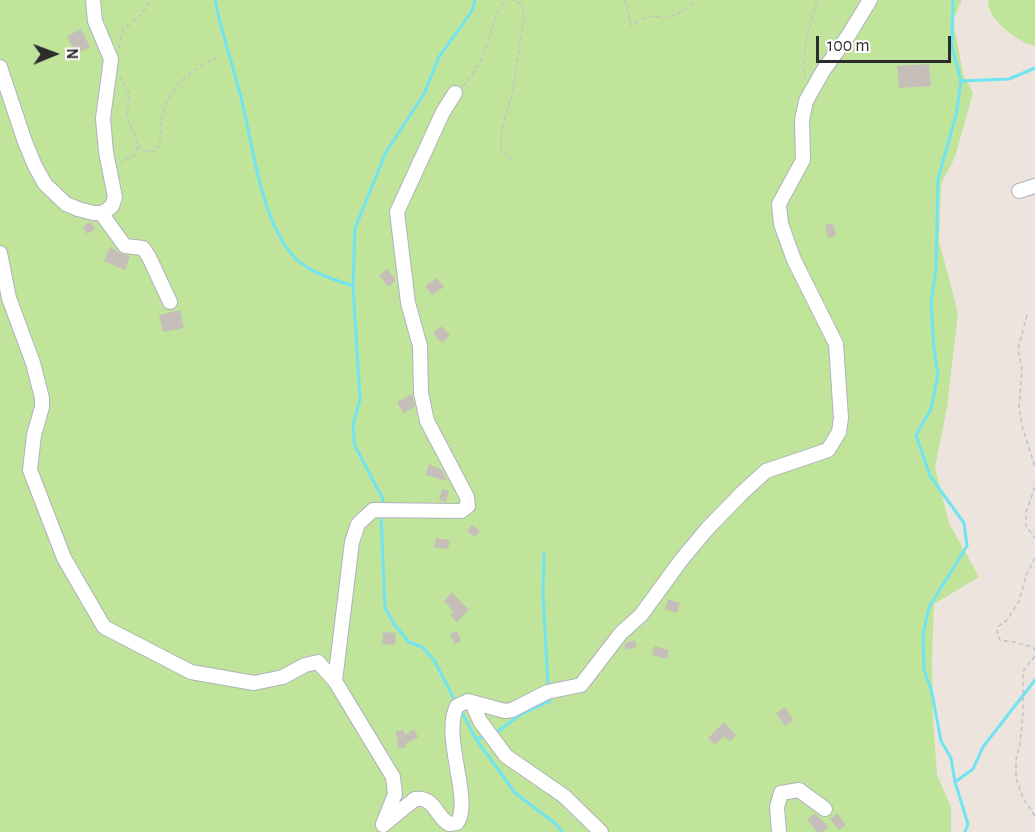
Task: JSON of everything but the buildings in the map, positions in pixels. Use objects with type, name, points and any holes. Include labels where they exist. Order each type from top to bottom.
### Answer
[{"type":"street","points":[[0,67],[25,142],[40,175],[53,192],[66,204],[86,211],[101,213],[112,206],[115,197],[109,168],[103,112],[111,59],[95,21],[93,0]]},
{"type":"street","points":[[380,828],[415,799],[422,798],[433,804],[445,822],[457,823],[462,814],[462,803],[456,770],[453,718],[457,706],[462,703],[471,703],[501,711],[512,710],[547,692],[581,685],[621,633],[641,615],[701,535],[742,493],[766,471],[828,450],[835,442],[841,418],[836,344],[794,260],[779,212],[779,204],[803,160],[802,120],[806,100],[870,0]]},
{"type":"street","points":[[335,681],[352,542],[358,524],[373,510],[461,511],[468,506],[468,497],[428,421],[421,393],[420,346],[408,303],[398,212],[443,112],[455,93]]},
{"type":"street","points":[[1019,190],[1035,186]]},
{"type":"street","points":[[101,213],[125,246],[143,248],[170,302]]},
{"type":"street","points":[[0,253],[9,298],[33,363],[42,398],[42,407],[34,435],[30,470],[64,558],[104,627],[191,672],[254,683],[283,677],[305,665],[318,662],[335,681],[393,777],[395,794],[380,828]]},
{"type":"street","points":[[471,703],[480,721],[506,756],[564,796],[601,832]]},
{"type":"street","points":[[779,832],[777,807],[781,793],[799,790],[825,809]]},
{"type":"path","points":[[119,55],[123,30],[152,0]]},
{"type":"path","points":[[455,93],[465,85],[480,63],[497,12],[506,0]]},
{"type":"path","points":[[512,160],[501,151],[502,128],[512,94],[524,18],[522,4],[513,0]]},
{"type":"path","points":[[625,0],[631,25],[648,16],[666,18],[683,11],[695,0]]},
{"type":"path","points":[[810,94],[803,66],[805,40],[817,0]]},
{"type":"path","points":[[120,76],[129,93],[127,117],[138,144],[144,151],[154,152],[160,143],[161,119],[169,96],[196,67],[217,58]]},
{"type":"path","points":[[109,168],[135,155],[138,144]]},
{"type":"path","points":[[1027,315],[1018,349],[1022,369],[1019,408],[1022,426],[1035,467]]},
{"type":"path","points":[[1035,487],[1026,513],[1026,526],[1035,538]]},
{"type":"path","points":[[1035,558],[1027,573],[1019,601],[1007,620],[999,626],[998,631],[1000,640],[1033,647],[1035,651]]},
{"type":"path","points":[[1035,656],[1023,671],[1023,714],[1016,760],[1016,778],[1023,798],[1035,816]]},
{"type":"green space","points":[[0,0],[962,0],[953,20],[963,74],[973,93],[955,157],[941,184],[939,241],[958,313],[947,407],[935,468],[949,523],[979,577],[934,604],[932,662],[937,775],[951,807],[951,832],[0,832]]},
{"type":"green space","points":[[988,0],[1035,0],[1035,46],[1020,40],[1004,29],[992,14]]},
{"type":"waterway","points":[[215,0],[242,102],[258,177],[277,232],[292,255],[307,268],[353,286]]},
{"type":"waterway","points":[[382,505],[383,499],[355,446],[353,425],[360,399],[353,286],[355,228],[386,152],[424,94],[439,57],[472,11],[475,0]]},
{"type":"waterway","points":[[953,0],[952,47],[961,81],[956,115],[938,179],[936,268],[931,303],[938,374],[931,409],[916,435],[930,476],[964,523],[967,546],[929,607],[923,635],[924,669],[932,693],[941,741],[951,758],[955,782],[968,824],[965,832]]},
{"type":"waterway","points":[[961,81],[1009,79],[1035,68]]},
{"type":"waterway","points":[[381,514],[385,608],[394,624],[409,642],[422,647],[434,660],[456,703]]},
{"type":"waterway","points":[[544,554],[543,595],[548,684]]},
{"type":"waterway","points":[[955,782],[973,769],[983,747],[1035,680]]},
{"type":"waterway","points":[[497,732],[520,715],[550,701]]},
{"type":"waterway","points":[[460,709],[476,739],[515,793],[556,824],[562,832]]},
{"type":"waterway","points":[[476,739],[483,737]]}]
